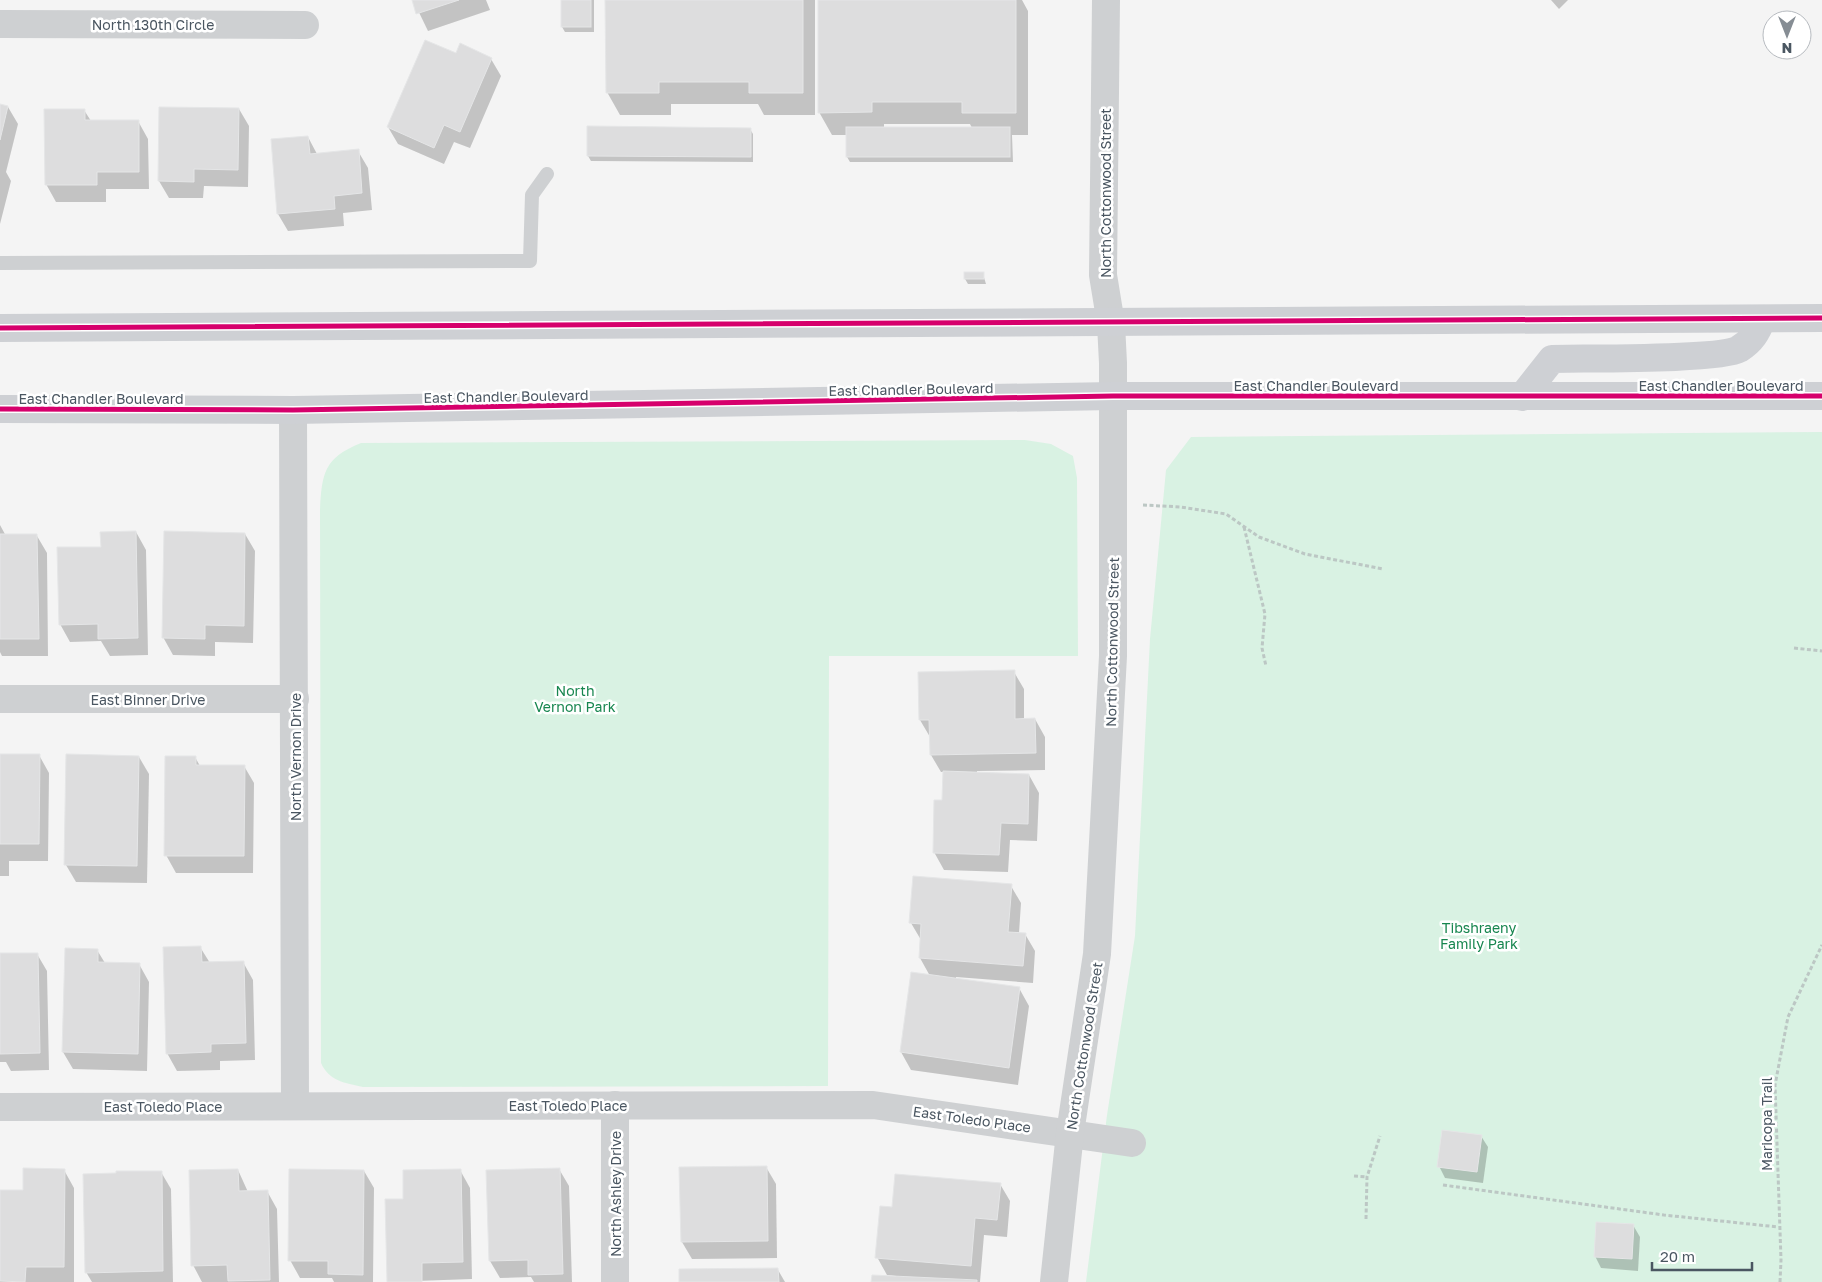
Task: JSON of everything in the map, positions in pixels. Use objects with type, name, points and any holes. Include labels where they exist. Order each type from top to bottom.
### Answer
[{"type":"main road","points":[[0,328],[1111,324],[1822,318]]},
{"type":"main road","points":[[1522,397],[1552,359],[1709,355],[1738,350],[1757,334],[1762,319]]},
{"type":"main road","name":"East Chandler Boulevard","points":[[0,410],[293,410],[1113,396],[1822,396]]},
{"type":"street","name":"North Cottonwood Street","points":[[1054,1282],[1070,1133],[1097,954],[1113,656],[1113,396],[1111,324],[1104,275],[1106,0]]},
{"type":"street","name":"North 130th Circle","points":[[0,24],[305,24]]},
{"type":"street","name":"North Vernon Drive","points":[[293,410],[295,1105]]},
{"type":"street","name":"East Binner Drive","points":[[0,699],[295,698]]},
{"type":"street","name":"North Ashley Drive","points":[[615,1105],[615,1282]]},
{"type":"street","name":"East Toledo Place","points":[[0,1107],[873,1105],[1070,1133],[1132,1144]]},
{"type":"lane","points":[[0,263],[530,261],[532,195],[547,174]]},
{"type":"path","points":[[1113,504],[1181,507],[1226,514],[1259,536],[1305,554],[1383,569]]},
{"type":"path","points":[[1244,527],[1265,614],[1262,648],[1266,666]]},
{"type":"path","points":[[1794,648],[1822,651]]},
{"type":"path","points":[[1366,1220],[1367,1177],[1380,1136]]},
{"type":"path","points":[[1354,1176],[1367,1177]]},
{"type":"path","points":[[1443,1184],[1664,1215],[1778,1227]]},
{"type":"green space","name":"Tibshraeny Family Park","points":[[1822,432],[1822,1282],[1086,1282],[1107,1115],[1135,936],[1150,639],[1166,470],[1191,437]]},
{"type":"green space","name":"North Vernon Park","points":[[1025,440],[1051,444],[1073,456],[1077,478],[1078,656],[829,656],[828,1086],[363,1087],[338,1080],[328,1074],[321,1063],[320,510],[324,476],[332,461],[361,443]]},
{"type":"building","points":[[412,0],[459,0],[416,14]]},
{"type":"building","points":[[561,0],[591,0],[591,27],[561,27]]},
{"type":"building","points":[[605,0],[803,0],[803,93],[749,93],[749,82],[659,82],[659,93],[606,93]]},
{"type":"building","points":[[818,0],[1016,0],[1016,113],[962,113],[962,102],[872,102],[872,112],[818,113]]},
{"type":"building","points":[[425,40],[456,53],[460,43],[492,58],[460,132],[444,125],[434,148],[387,127]]},
{"type":"building","points":[[0,104],[8,106],[0,140]]},
{"type":"building","points":[[159,107],[239,108],[238,170],[194,169],[194,182],[158,181]]},
{"type":"building","points":[[44,109],[85,109],[85,120],[139,120],[139,172],[97,172],[97,185],[45,185]]},
{"type":"building","points":[[587,126],[751,128],[751,157],[587,156]]},
{"type":"building","points":[[846,127],[1010,127],[1010,157],[846,157]]},
{"type":"building","points":[[308,136],[310,154],[359,149],[362,193],[334,196],[335,209],[277,214],[271,139]]},
{"type":"building","points":[[964,272],[984,272],[984,279],[964,279]]},
{"type":"building","points":[[136,531],[138,638],[98,639],[98,624],[59,625],[57,547],[101,547],[100,532]]},
{"type":"building","points":[[164,531],[245,533],[244,626],[205,625],[205,639],[162,638]]},
{"type":"building","points":[[0,534],[37,534],[39,639],[0,639]]},
{"type":"building","points":[[1015,670],[1015,719],[1035,718],[1036,753],[930,755],[929,720],[919,720],[918,672]]},
{"type":"building","points":[[0,754],[40,754],[39,844],[0,844]]},
{"type":"building","points":[[66,754],[139,756],[137,866],[64,865]]},
{"type":"building","points":[[165,756],[196,756],[196,765],[245,765],[244,856],[164,856]]},
{"type":"building","points":[[943,771],[1029,774],[1028,824],[1001,823],[999,855],[933,853],[934,800],[942,800]]},
{"type":"building","points":[[913,876],[1012,884],[1008,932],[1026,933],[1023,966],[919,958],[921,924],[909,923]]},
{"type":"building","points":[[201,946],[202,962],[244,961],[246,1043],[211,1044],[211,1052],[166,1054],[163,947]]},
{"type":"building","points":[[65,948],[98,949],[98,962],[140,963],[138,1054],[62,1052]]},
{"type":"building","points":[[0,953],[38,953],[40,1053],[0,1054]]},
{"type":"building","points":[[911,972],[1020,987],[1009,1068],[900,1052]]},
{"type":"building","points":[[1442,1130],[1482,1135],[1477,1172],[1437,1167]]},
{"type":"building","points":[[767,1166],[768,1241],[681,1242],[679,1167]]},
{"type":"building","points":[[23,1168],[65,1169],[64,1267],[26,1267],[25,1282],[0,1281],[0,1190],[23,1190]]},
{"type":"building","points":[[560,1168],[563,1274],[528,1275],[528,1260],[489,1261],[486,1170]]},
{"type":"building","points":[[238,1169],[239,1191],[268,1190],[270,1280],[228,1281],[227,1265],[191,1266],[189,1170]]},
{"type":"building","points":[[289,1169],[364,1170],[363,1275],[328,1274],[328,1261],[288,1261]]},
{"type":"building","points":[[461,1169],[463,1262],[422,1263],[422,1282],[387,1282],[385,1199],[403,1199],[403,1170]]},
{"type":"building","points":[[116,1171],[162,1171],[163,1271],[85,1273],[83,1174],[116,1173]]},
{"type":"building","points":[[895,1174],[1001,1183],[997,1220],[975,1218],[971,1266],[875,1258],[880,1206],[892,1207]]},
{"type":"building","points":[[1596,1222],[1634,1224],[1632,1259],[1594,1257]]},
{"type":"building","points":[[778,1268],[779,1282],[679,1282],[679,1269]]},
{"type":"building","points":[[872,1275],[977,1280],[977,1282],[871,1282]]},
{"type":"cycle path","points":[[0,328],[1822,318]]},
{"type":"cycle path","points":[[0,409],[293,410],[1113,396],[1822,396]]}]
